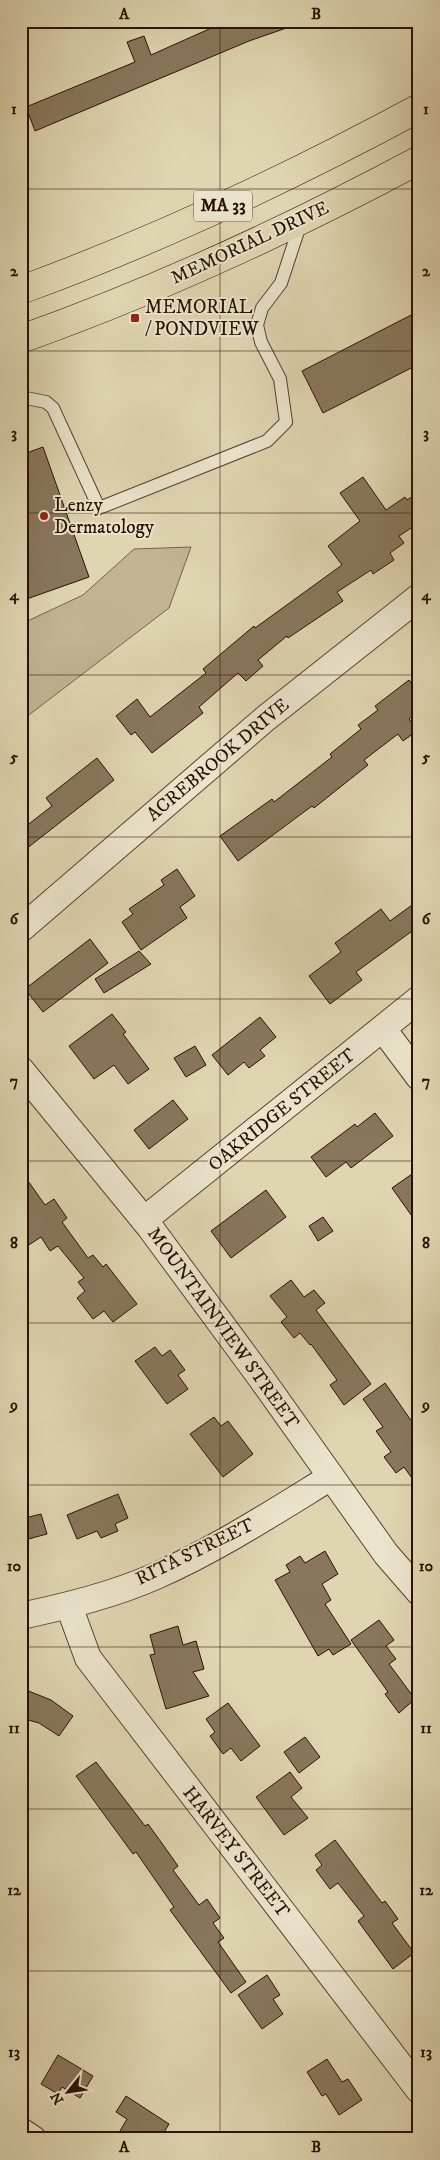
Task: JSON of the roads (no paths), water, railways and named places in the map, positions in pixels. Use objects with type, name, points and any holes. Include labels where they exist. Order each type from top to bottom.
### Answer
[{"type":"main road","name":"MA 33","points":[[21,290],[188,222],[330,154],[419,108]]},
{"type":"main road","name":"MEMORIAL DRIVE","points":[[21,339],[123,300],[208,264],[301,221],[419,160]]},
{"type":"street","name":"ACREBROOK DRIVE","points":[[21,929],[266,718],[419,597]]},
{"type":"street","name":"OAKRIDGE STREET","points":[[144,1220],[419,999]]},
{"type":"street","points":[[383,1029],[419,1077]]},
{"type":"street","name":"MOUNTAINVIEW STREET","points":[[21,1070],[144,1220],[386,1554],[419,1592]]},
{"type":"street","name":"RITA STREET","points":[[21,1616],[70,1606],[155,1576],[245,1529],[331,1477]]},
{"type":"street","name":"HARVEY STREET","points":[[70,1606],[70,1613],[88,1658],[419,2090]]},
{"type":"street","points":[[21,2131],[33,2139]]},
{"type":"lane","points":[[21,397],[46,402],[53,408],[99,508],[267,441],[286,422],[285,406],[280,380],[261,342],[257,324],[262,308],[281,283],[301,221]]},
{"type":"place","name":"MEMORIAL / PONDVIEW","points":[[135,318]]},
{"type":"place","name":"Lenzy Dermatology","points":[[44,516]]}]
